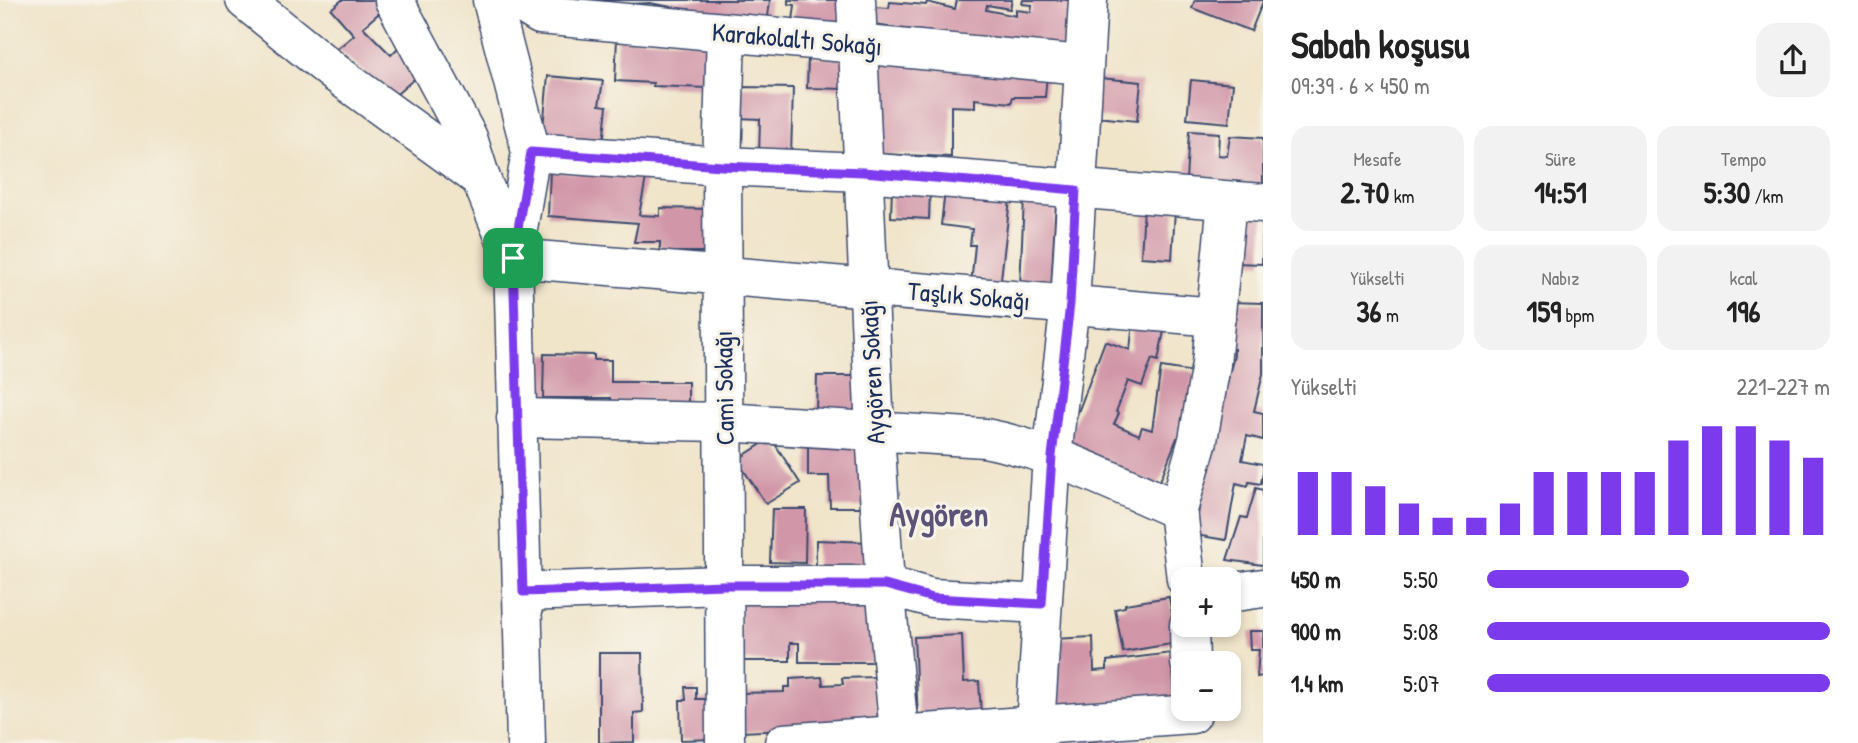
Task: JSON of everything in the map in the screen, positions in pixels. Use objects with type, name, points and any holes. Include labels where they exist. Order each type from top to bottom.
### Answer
[{"type":"street","points":[[245,0],[334,72],[481,179]]},
{"type":"street","points":[[394,0],[468,138],[481,179],[513,258]]},
{"type":"street","points":[[492,0],[531,152],[513,258],[526,743]]},
{"type":"street","name":"Karakolaltı Sokağı","points":[[516,0],[540,15],[1083,65]]},
{"type":"street","name":"Aygören Sokağı","points":[[856,0],[875,432],[885,585],[900,739]]},
{"type":"street","points":[[1035,735],[1052,456],[1070,304],[1088,0]]},
{"type":"street","name":"Cami Sokağı","points":[[725,743],[722,166],[726,33]]},
{"type":"street","points":[[531,152],[722,166],[863,172],[1245,202],[1216,317],[1198,440],[1178,509],[1185,567]]},
{"type":"street","name":"Taşlık Sokağı","points":[[513,258],[1216,317]]},
{"type":"street","points":[[516,418],[724,422],[985,439],[1022,446],[1052,456],[1178,509]]},
{"type":"street","points":[[523,592],[724,585],[885,585],[933,598],[1042,604]]},
{"type":"street","points":[[1241,591],[1263,587]]},
{"type":"street","points":[[783,743],[1035,735],[1192,722]]},
{"type":"building","points":[[342,0],[378,0],[385,8],[363,27],[391,55],[399,47],[422,72],[390,100],[368,75],[337,49],[354,35],[331,9]]},
{"type":"building","points":[[599,0],[770,0],[767,25],[650,3],[607,5]]},
{"type":"building","points":[[788,0],[840,0],[839,29],[793,21],[795,5],[788,4]]},
{"type":"building","points":[[957,0],[1012,0],[1010,9],[987,5],[986,10],[1016,16],[1016,10],[1031,12],[1032,5],[1022,4],[1023,0],[1073,0],[1067,48],[872,25],[873,7],[889,8],[890,2],[926,5],[927,2],[955,9]]},
{"type":"building","points":[[1195,0],[1263,1],[1251,31],[1192,8]]},
{"type":"building","points":[[617,38],[709,42],[707,88],[653,86],[653,83],[615,81]]},
{"type":"building","points":[[808,57],[847,58],[846,89],[807,88]]},
{"type":"building","points":[[873,59],[1047,74],[1045,97],[1013,97],[1011,103],[975,99],[975,107],[951,106],[951,157],[878,154]]},
{"type":"building","points":[[548,76],[603,81],[599,105],[607,106],[603,144],[542,139]]},
{"type":"building","points":[[1100,78],[1141,82],[1137,121],[1096,117]]},
{"type":"building","points":[[1191,80],[1233,84],[1229,123],[1187,119]]},
{"type":"building","points":[[739,87],[793,88],[791,156],[759,156],[760,119],[739,118]]},
{"type":"building","points":[[1189,131],[1219,133],[1218,155],[1227,156],[1230,136],[1263,138],[1263,186],[1186,180]]},
{"type":"building","points":[[550,171],[646,178],[639,215],[660,216],[660,208],[710,209],[709,252],[660,252],[660,242],[634,242],[638,223],[548,216]]},
{"type":"building","points":[[892,188],[930,190],[929,219],[891,217]]},
{"type":"building","points":[[945,191],[1010,199],[1000,288],[971,285],[975,245],[970,245],[972,229],[941,225]]},
{"type":"building","points":[[1024,199],[1056,201],[1051,289],[1020,286]]},
{"type":"building","points":[[1144,207],[1175,210],[1172,259],[1141,257]]},
{"type":"building","points":[[1240,215],[1263,217],[1262,264],[1237,263]]},
{"type":"building","points":[[1228,302],[1263,303],[1263,374],[1254,411],[1263,413],[1263,440],[1247,436],[1242,460],[1263,464],[1263,472],[1261,484],[1249,482],[1248,486],[1236,483],[1226,540],[1195,535],[1204,476],[1234,355],[1234,349],[1225,349]]},
{"type":"building","points":[[1133,322],[1165,326],[1158,361],[1152,359],[1142,386],[1128,381],[1114,424],[1139,435],[1142,427],[1152,430],[1161,367],[1194,372],[1186,440],[1177,438],[1158,486],[1065,447],[1105,341],[1130,350]]},
{"type":"building","points":[[544,354],[594,355],[594,360],[611,360],[611,382],[688,382],[688,406],[611,406],[611,398],[543,398]]},
{"type":"building","points":[[817,376],[858,376],[858,411],[816,411]]},
{"type":"building","points":[[771,438],[800,483],[766,504],[737,460]]},
{"type":"building","points":[[867,440],[868,507],[830,507],[829,476],[808,476],[808,441]]},
{"type":"building","points":[[1256,488],[1263,490],[1263,565],[1227,560],[1241,517],[1247,518]]},
{"type":"building","points":[[772,509],[806,509],[805,563],[770,562]]},
{"type":"building","points":[[816,540],[869,542],[868,574],[816,573]]},
{"type":"building","points":[[740,597],[874,597],[874,662],[799,662],[799,643],[790,643],[790,661],[740,661]]},
{"type":"building","points":[[1169,597],[1171,637],[1176,637],[1177,643],[1123,652],[1115,609],[1125,607],[1125,604]]},
{"type":"building","points":[[1249,631],[1263,631],[1263,676],[1257,677],[1259,650],[1250,650]]},
{"type":"building","points":[[962,635],[964,682],[979,681],[981,715],[918,718],[914,637]]},
{"type":"building","points":[[1093,637],[1094,671],[1107,670],[1107,661],[1171,653],[1171,698],[1053,707],[1053,639]]},
{"type":"building","points":[[599,653],[642,653],[643,712],[634,713],[634,742],[599,743]]},
{"type":"building","points":[[822,677],[823,685],[843,684],[842,678],[876,677],[878,725],[742,732],[740,693],[784,692],[784,687],[790,687],[790,679]]},
{"type":"building","points":[[685,687],[696,687],[696,699],[713,699],[714,739],[681,740],[680,700],[686,700]]},
{"type":"building","points":[[1118,737],[1118,743],[1088,743],[1087,740]]},
{"type":"district","name":"Aygören","points":[[939,514]]},
{"type":"route","points":[[531,152],[722,166],[863,172],[1076,190],[1070,304],[1052,456],[1042,604],[933,598],[885,585],[724,585],[523,592],[513,258],[531,152]]}]
